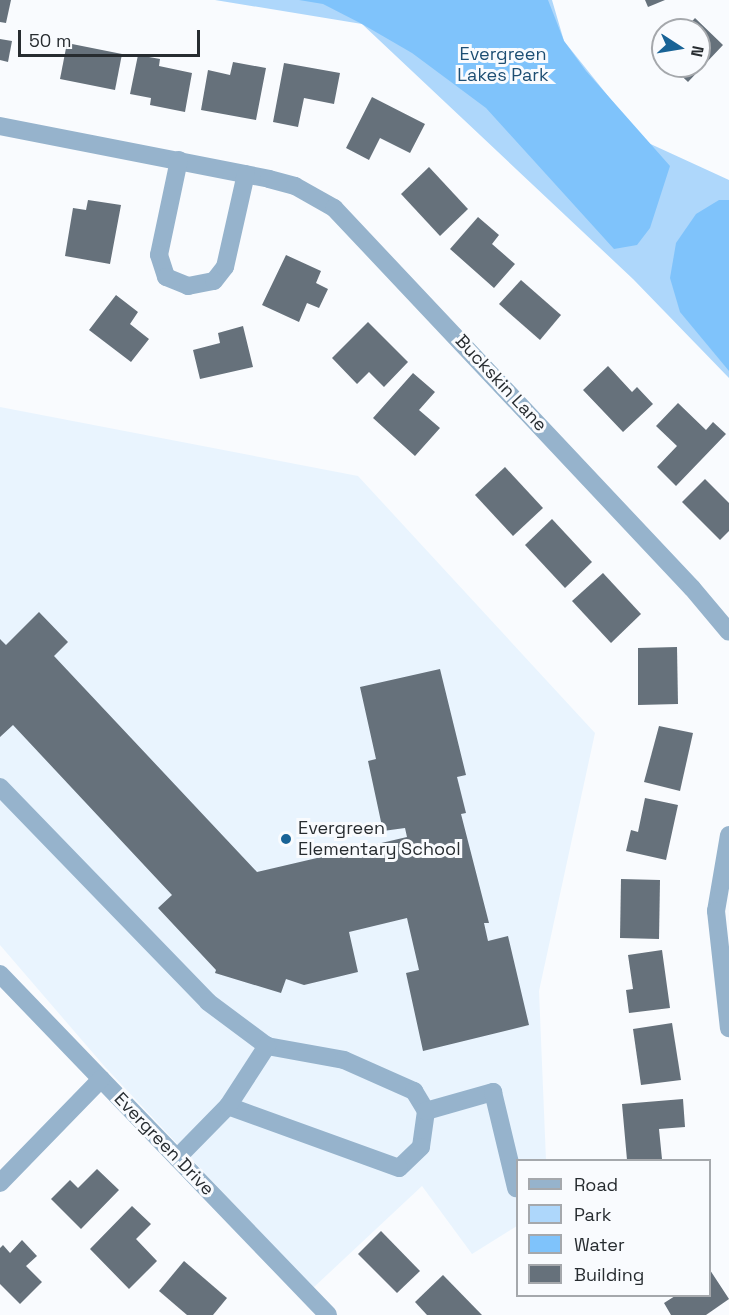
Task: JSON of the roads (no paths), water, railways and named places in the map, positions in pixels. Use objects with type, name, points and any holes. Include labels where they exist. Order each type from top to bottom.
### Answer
[{"type":"street","name":"Buckskin Lane","points":[[0,126],[179,160],[295,186],[334,208],[354,226],[729,632]]},
{"type":"street","points":[[179,160],[159,255],[166,277],[188,285],[214,281],[225,267],[246,174]]},
{"type":"street","points":[[0,788],[208,1002],[267,1046],[344,1060],[414,1092],[426,1111],[422,1147],[399,1168],[228,1106]]},
{"type":"street","points":[[729,835],[716,911],[729,1028]]},
{"type":"street","name":"Evergreen Drive","points":[[0,974],[328,1315]]},
{"type":"street","points":[[177,1158],[228,1106],[267,1046]]},
{"type":"street","points":[[0,1183],[101,1079]]},
{"type":"street","points":[[426,1111],[493,1092],[516,1188]]},
{"type":"water","name":"Evergreen Lakes Park","points":[[299,0],[548,0],[564,41],[586,71],[670,166],[650,228],[637,245],[614,249],[486,108],[412,53],[362,24],[323,4]]},
{"type":"water","points":[[719,200],[729,200],[729,371],[680,312],[670,278],[676,243],[696,214]]},
{"type":"place","name":"Evergreen Elementary School","points":[[286,839]]}]
